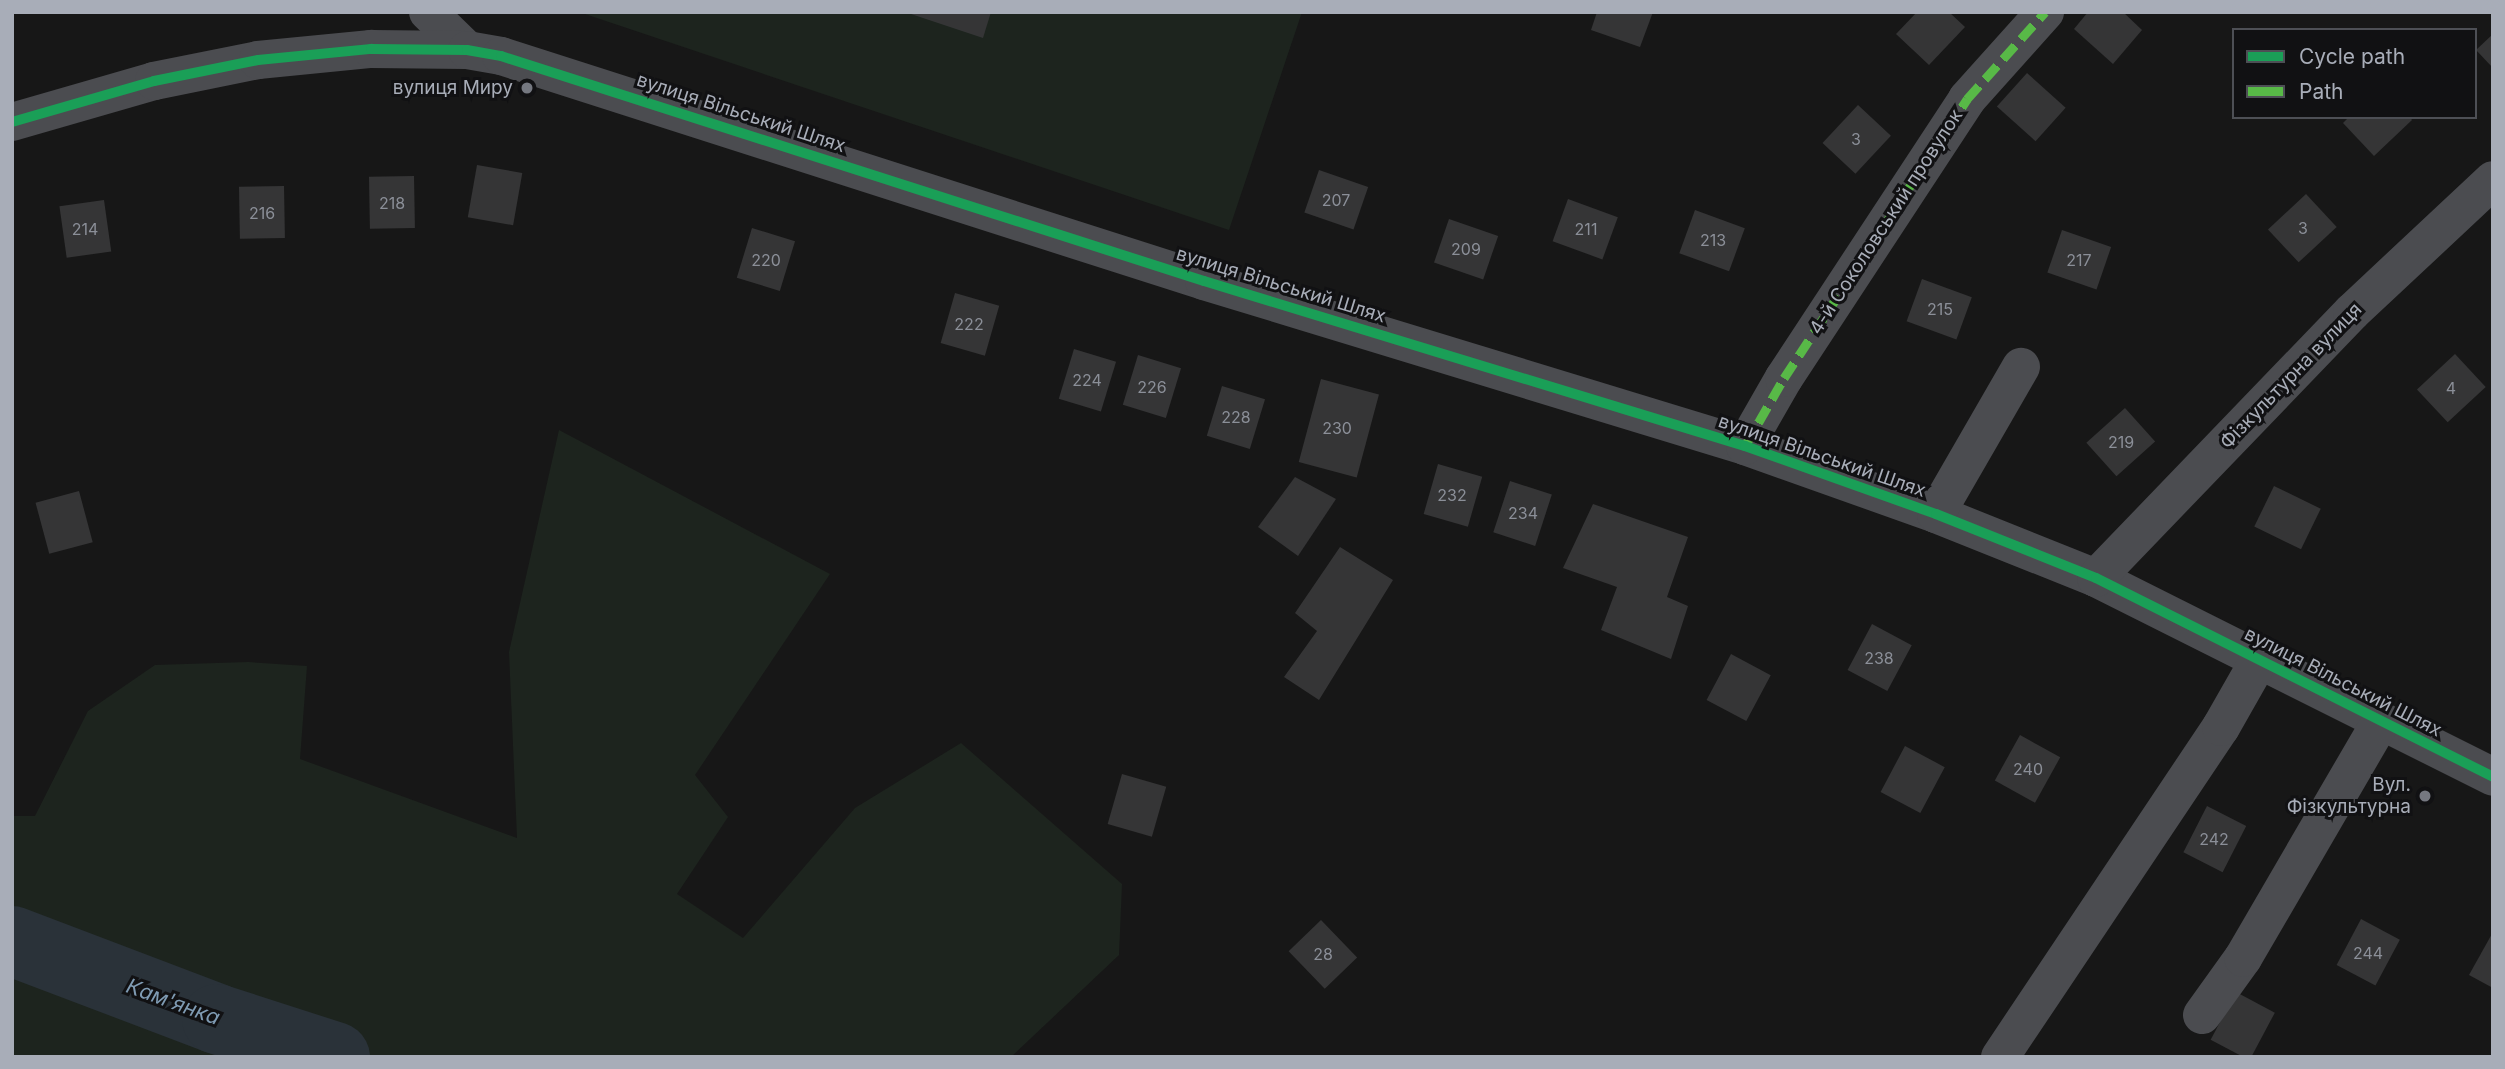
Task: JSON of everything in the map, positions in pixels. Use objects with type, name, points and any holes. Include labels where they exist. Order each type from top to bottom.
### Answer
[{"type":"street","points":[[428,12],[467,50]]},
{"type":"street","name":"4-й Соколовський провулок","points":[[1745,446],[1784,378],[1967,99],[2045,12]]},
{"type":"street","name":"вулиця Вільський Шлях","points":[[12,122],[154,81],[258,60],[371,49],[467,50],[555,72],[1204,281],[1745,446],[1936,514],[2096,578],[2493,777]]},
{"type":"street","name":"Фізкультурна вулиця","points":[[2096,578],[2352,312],[2493,180]]},
{"type":"street","points":[[1936,514],[2021,367]]},
{"type":"street","points":[[2000,1057],[2221,727],[2259,660]]},
{"type":"street","points":[[2202,1015],[2243,958],[2381,721]]},
{"type":"shaded area","points":[[579,12],[1302,12],[1229,230]]},
{"type":"shaded area","points":[[559,430],[830,574],[695,775],[728,817],[677,894],[743,938],[855,808],[961,743],[1122,884],[1119,955],[1011,1057],[12,1057],[12,816],[35,816],[88,711],[155,665],[248,662],[307,666],[300,759],[517,838],[509,652]]},
{"type":"building","points":[[905,12],[991,12],[983,38]]},
{"type":"building","points":[[1597,12],[1653,12],[1640,47],[1591,30]]},
{"type":"building","points":[[1917,12],[1949,12],[1965,27],[1929,65],[1896,34]]},
{"type":"building","points":[[2088,12],[2123,12],[2142,30],[2113,64],[2074,29]]},
{"type":"building","points":[[2493,34],[2493,68],[2477,51]]},
{"type":"building","points":[[2027,73],[2066,108],[2036,141],[1997,106]]},
{"type":"building","points":[[1858,105],[1891,136],[1855,174],[1823,143]]},
{"type":"building","points":[[2347,119],[2412,120],[2374,156],[2343,123]]},
{"type":"building","points":[[477,165],[522,173],[513,225],[468,217]]},
{"type":"building","points":[[1319,170],[1368,187],[1354,229],[1304,213]]},
{"type":"building","points":[[414,176],[415,228],[370,229],[369,177]]},
{"type":"building","points":[[284,186],[285,238],[240,239],[239,187]]},
{"type":"building","points":[[2306,194],[2337,227],[2299,262],[2268,229]]},
{"type":"building","points":[[1568,199],[1618,217],[1602,259],[1553,241]]},
{"type":"building","points":[[104,200],[111,251],[67,258],[59,206]]},
{"type":"building","points":[[1695,210],[1745,228],[1729,271],[1679,253]]},
{"type":"building","points":[[1449,219],[1498,236],[1483,279],[1434,262]]},
{"type":"building","points":[[752,228],[795,241],[780,291],[737,278]]},
{"type":"building","points":[[2062,230],[2111,247],[2097,289],[2047,273]]},
{"type":"building","points":[[1922,279],[1972,297],[1956,339],[1907,321]]},
{"type":"building","points":[[955,293],[999,306],[985,356],[941,343]]},
{"type":"building","points":[[1074,349],[1116,362],[1101,412],[1059,399]]},
{"type":"building","points":[[2455,354],[2486,387],[2448,422],[2417,389]]},
{"type":"building","points":[[1138,355],[1181,368],[1166,418],[1123,405]]},
{"type":"building","points":[[1321,379],[1379,395],[1357,478],[1299,462]]},
{"type":"building","points":[[1222,386],[1265,399],[1250,449],[1207,436]]},
{"type":"building","points":[[2125,408],[2155,441],[2116,476],[2086,443]]},
{"type":"building","points":[[1438,464],[1482,477],[1468,527],[1424,514]]},
{"type":"building","points":[[1295,477],[1336,499],[1298,556],[1258,527]]},
{"type":"building","points":[[1510,481],[1552,495],[1535,546],[1493,532]]},
{"type":"building","points":[[2274,486],[2321,509],[2301,549],[2254,526]]},
{"type":"building","points":[[79,491],[93,542],[49,554],[36,503]]},
{"type":"building","points":[[1593,504],[1688,537],[1667,597],[1688,606],[1671,659],[1601,630],[1617,587],[1563,568]]},
{"type":"building","points":[[1340,547],[1393,580],[1319,700],[1284,677],[1317,631],[1295,613]]},
{"type":"building","points":[[1872,624],[1912,645],[1887,691],[1848,670]]},
{"type":"building","points":[[1731,654],[1771,675],[1746,721],[1707,700]]},
{"type":"building","points":[[2020,735],[2060,757],[2035,803],[1995,780]]},
{"type":"building","points":[[1905,746],[1945,767],[1920,813],[1881,792]]},
{"type":"building","points":[[1122,774],[1166,787],[1152,837],[1108,824]]},
{"type":"building","points":[[2207,806],[2246,826],[2223,872],[2183,852]]},
{"type":"building","points":[[2361,919],[2400,940],[2375,986],[2337,965]]},
{"type":"building","points":[[1321,920],[1357,957],[1325,989],[1289,951]]},
{"type":"building","points":[[2493,932],[2493,988],[2469,975]]},
{"type":"building","points":[[2236,992],[2275,1013],[2251,1057],[2243,1057],[2211,1040]]},
{"type":"waterway","name":"Кам'янка","points":[[12,941],[217,1019],[335,1057]]},
{"type":"marked path","points":[[1745,446],[1784,378],[1967,99],[2045,12]]},
{"type":"cycle path","points":[[12,122],[154,81],[258,60],[371,49],[467,50],[501,56],[1204,281],[1745,446],[1936,514],[2096,578],[2493,777]]},
{"type":"place","name":"вулиця Миру","points":[[527,88]]},
{"type":"place","name":"Вул. Фізкультурна","points":[[2425,796]]}]
